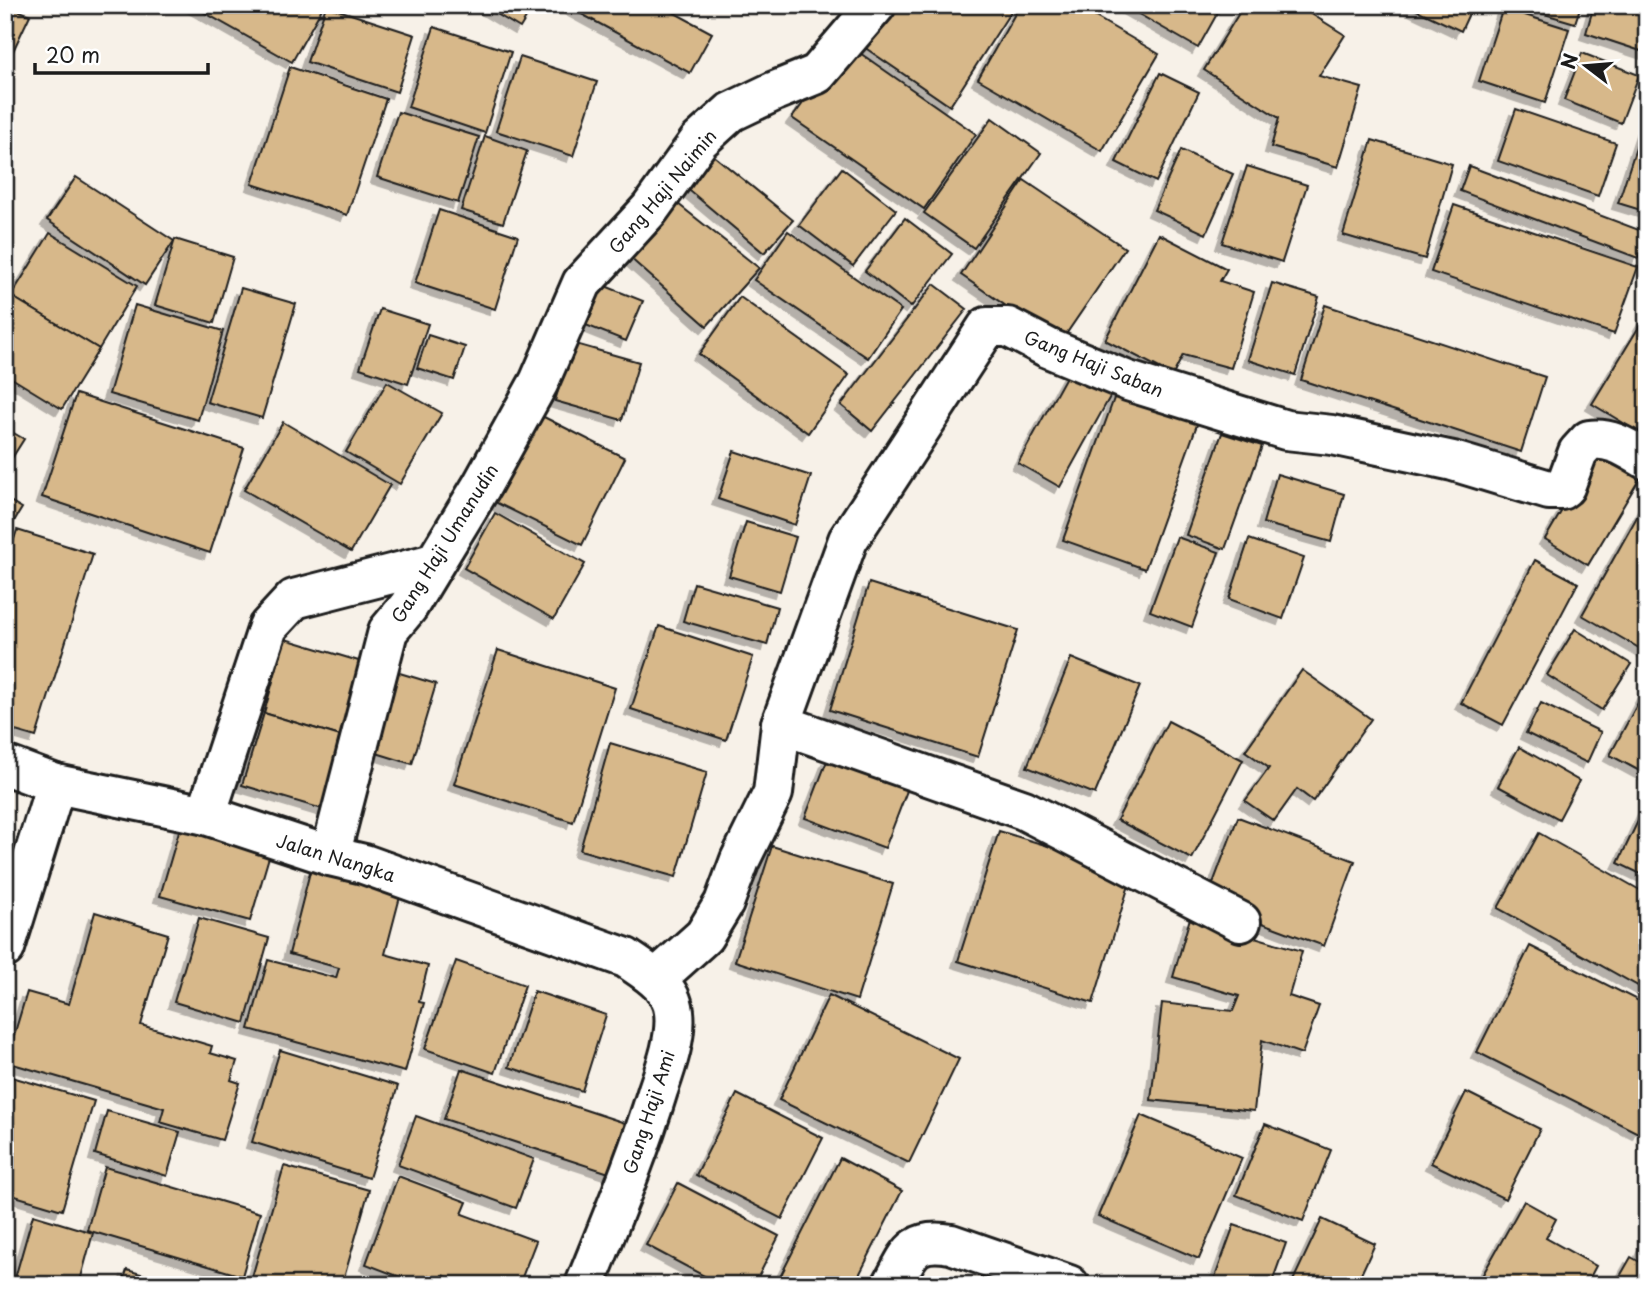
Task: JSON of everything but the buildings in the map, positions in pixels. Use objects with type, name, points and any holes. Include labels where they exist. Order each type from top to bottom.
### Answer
[{"type":"street","name":"Gang Haji Naimin","points":[[582,284],[650,209],[699,141],[731,112],[775,90],[817,74],[876,5]]},
{"type":"street","name":"Gang Haji Umanudin","points":[[330,856],[388,632],[408,607],[482,485],[539,382],[582,284]]},
{"type":"street","name":"Gang Haji Saban","points":[[781,724],[848,540],[987,327],[1008,327],[1048,348],[1128,381],[1286,430],[1332,435],[1453,461],[1549,490],[1561,490],[1564,487],[1578,452],[1589,440],[1617,443],[1647,460]]},
{"type":"street","points":[[206,815],[268,627],[294,599],[433,564]]},
{"type":"street","points":[[656,979],[704,936],[724,903],[740,860],[773,793],[781,724],[1024,810],[1241,922]]},
{"type":"street","name":"Jalan Nangka","points":[[5,765],[56,784],[206,815],[330,856],[364,864],[626,958],[656,979]]},
{"type":"street","points":[[5,948],[56,784]]},
{"type":"street","name":"Gang Haji Ami","points":[[585,1285],[641,1147],[665,1069],[674,1012],[668,993],[656,979]]},
{"type":"street","points":[[891,1285],[911,1251],[922,1243],[934,1241],[951,1244],[1069,1285]]}]
